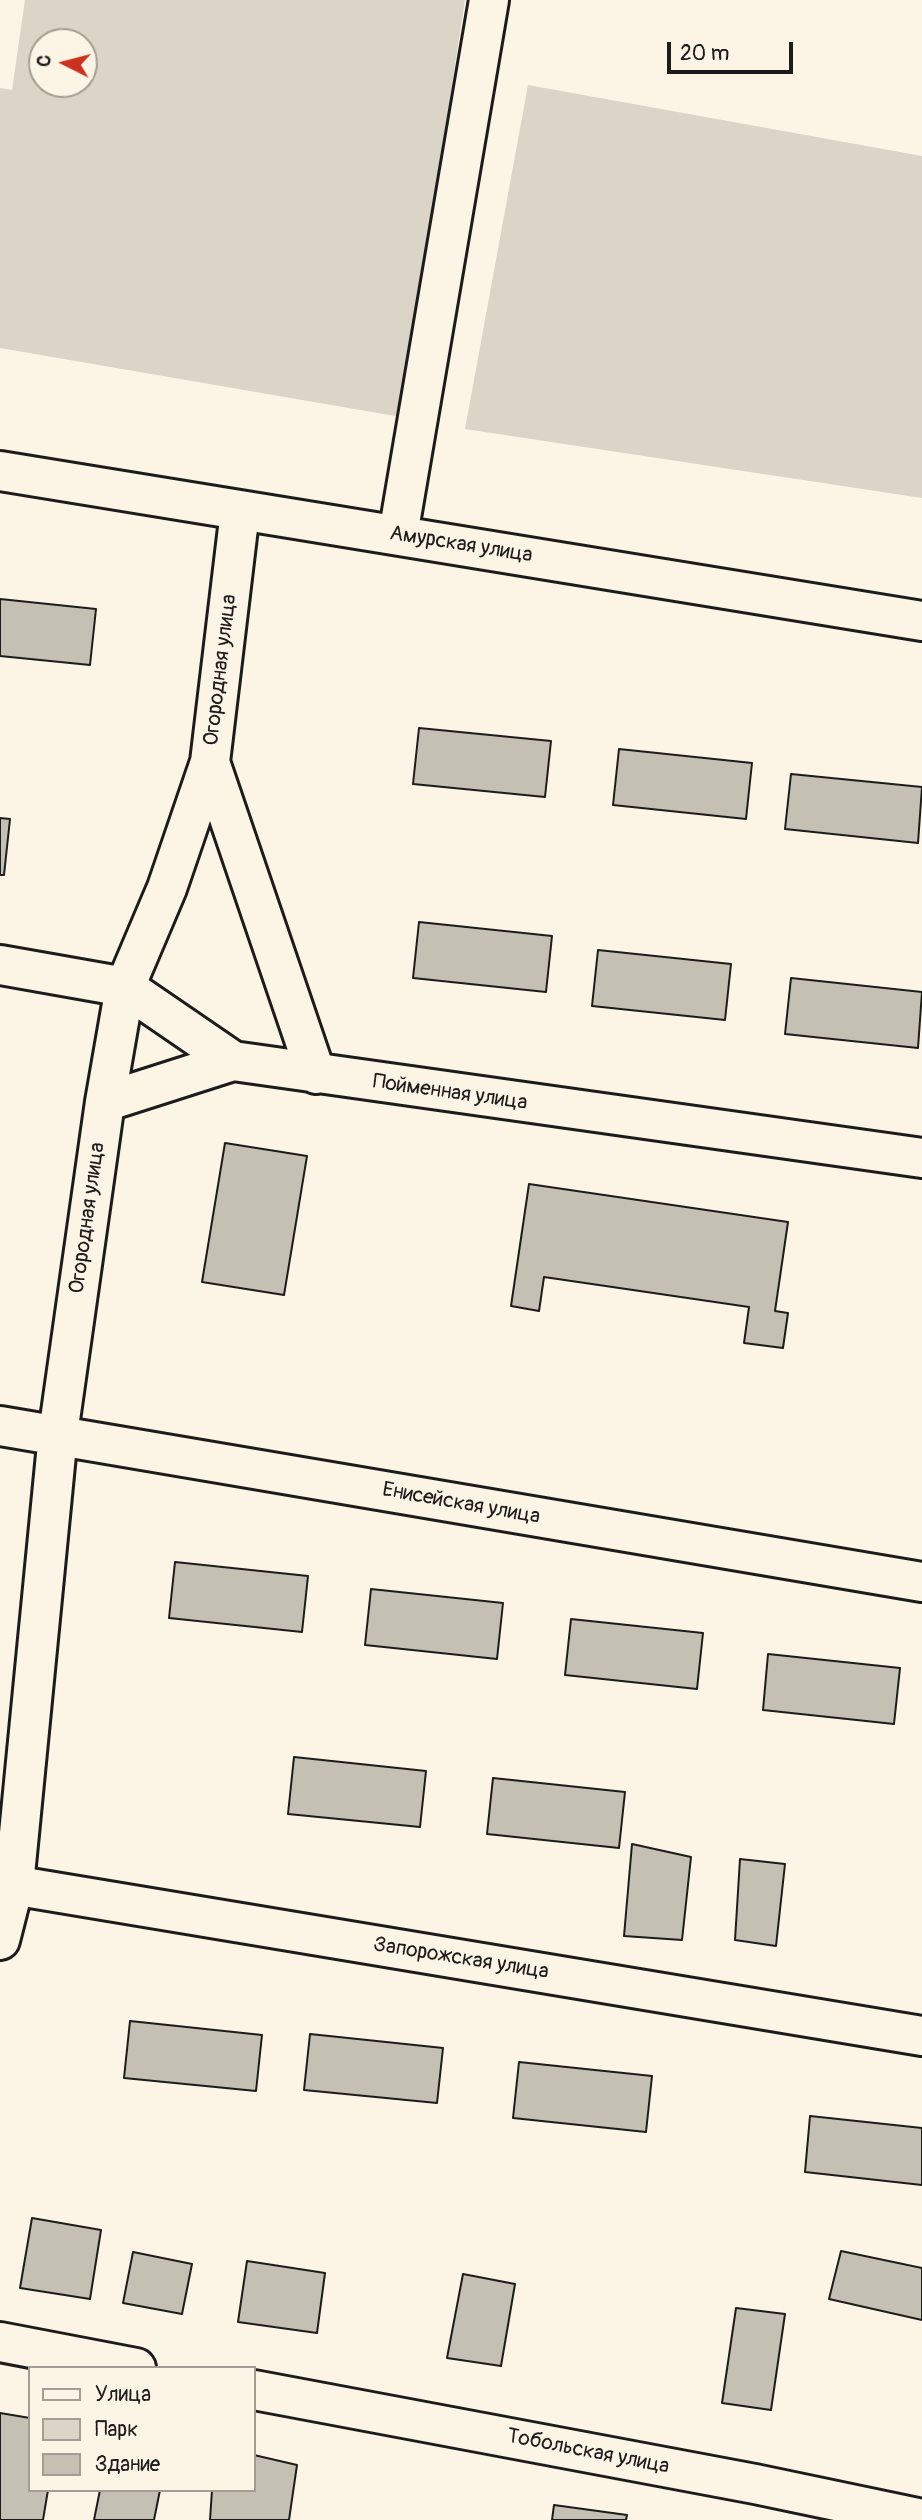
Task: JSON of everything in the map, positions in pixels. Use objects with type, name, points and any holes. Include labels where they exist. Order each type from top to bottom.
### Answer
[{"type":"street","points":[[398,535],[489,0]]},
{"type":"street","name":"Амурская улица","points":[[0,471],[922,621]]},
{"type":"street","name":"Огородная улица","points":[[0,1940],[58,1434],[105,1102],[125,987],[167,888],[210,762],[240,511]]},
{"type":"street","points":[[210,762],[316,1074]]},
{"type":"street","name":"Пойменная улица","points":[[0,965],[125,987],[233,1061],[922,1158]]},
{"type":"street","points":[[105,1102],[233,1061]]},
{"type":"street","name":"Енисейская улица","points":[[0,1426],[922,1582]]},
{"type":"street","name":"Запорожская улица","points":[[7,1884],[922,2036]]},
{"type":"street","points":[[0,2342],[126,2366]]},
{"type":"street","name":"Тобольская улица","points":[[256,2390],[741,2481],[922,2519]]},
{"type":"green space","points":[[25,0],[465,0],[401,417],[0,348],[0,88],[12,90]]},
{"type":"green space","points":[[528,85],[922,156],[922,498],[465,429]]},
{"type":"building","points":[[0,599],[96,609],[90,665],[0,656]]},
{"type":"building","points":[[419,728],[551,741],[545,797],[413,784]]},
{"type":"building","points":[[619,749],[752,763],[746,819],[613,805]]},
{"type":"building","points":[[791,774],[922,787],[918,843],[785,829]]},
{"type":"building","points":[[0,818],[10,819],[4,875],[0,875]]},
{"type":"building","points":[[419,922],[552,936],[546,992],[413,978]]},
{"type":"building","points":[[598,950],[731,964],[725,1020],[592,1006]]},
{"type":"building","points":[[791,978],[922,992],[918,1048],[785,1034]]},
{"type":"building","points":[[225,1143],[307,1156],[284,1295],[202,1282]]},
{"type":"building","points":[[529,1184],[788,1222],[775,1311],[788,1313],[783,1348],[744,1343],[749,1307],[544,1277],[539,1311],[511,1306]]},
{"type":"building","points":[[175,1562],[308,1576],[302,1632],[169,1618]]},
{"type":"building","points":[[371,1589],[503,1603],[497,1659],[365,1645]]},
{"type":"building","points":[[571,1619],[703,1633],[697,1689],[565,1675]]},
{"type":"building","points":[[768,1654],[900,1668],[894,1724],[763,1710]]},
{"type":"building","points":[[294,1757],[426,1771],[420,1827],[288,1814]]},
{"type":"building","points":[[493,1778],[625,1792],[619,1848],[487,1834]]},
{"type":"building","points":[[632,1844],[691,1857],[682,1940],[624,1936]]},
{"type":"building","points":[[740,1859],[785,1864],[776,1946],[735,1940]]},
{"type":"building","points":[[130,2021],[262,2035],[256,2091],[124,2078]]},
{"type":"building","points":[[310,2034],[443,2048],[437,2103],[304,2090]]},
{"type":"building","points":[[519,2062],[652,2076],[646,2132],[513,2118]]},
{"type":"building","points":[[810,2116],[922,2128],[922,2185],[805,2172]]},
{"type":"building","points":[[32,2218],[101,2230],[90,2299],[20,2288]]},
{"type":"building","points":[[841,2251],[922,2268],[922,2320],[829,2299]]},
{"type":"building","points":[[133,2252],[192,2264],[182,2314],[123,2303]]},
{"type":"building","points":[[247,2261],[325,2273],[317,2333],[238,2322]]},
{"type":"building","points":[[463,2274],[515,2284],[501,2366],[447,2358]]},
{"type":"building","points":[[736,2308],[785,2314],[771,2410],[722,2403]]},
{"type":"building","points":[[0,2413],[28,2418],[28,2492],[48,2492],[43,2520],[0,2520]]},
{"type":"building","points":[[256,2455],[297,2465],[289,2520],[210,2520],[212,2492],[256,2492]]},
{"type":"building","points":[[100,2492],[160,2492],[154,2520],[94,2520]]},
{"type":"building","points":[[554,2505],[627,2515],[626,2520],[552,2520]]}]
